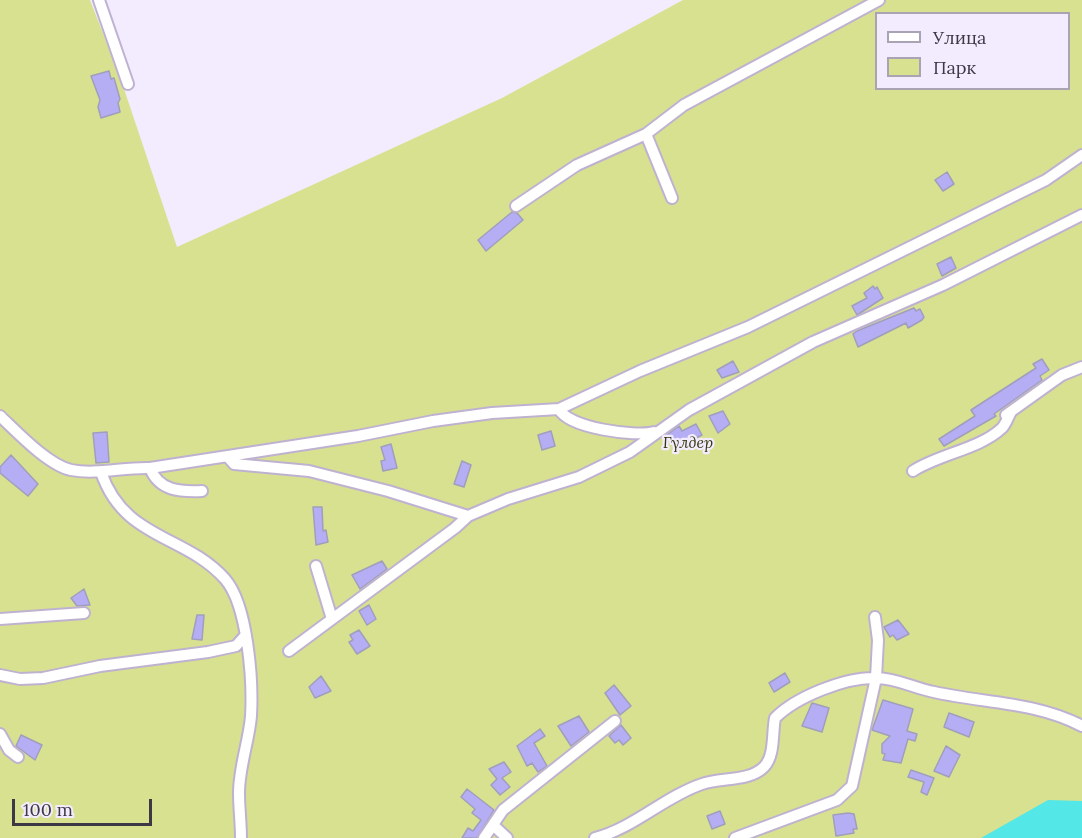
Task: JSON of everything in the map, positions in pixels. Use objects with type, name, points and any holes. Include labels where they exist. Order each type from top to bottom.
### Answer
[{"type":"street","points":[[99,0],[128,84]]},
{"type":"street","points":[[516,206],[578,165],[646,134],[694,100],[879,0]]},
{"type":"street","points":[[646,134],[672,198]]},
{"type":"street","points":[[0,416],[39,452],[69,470],[102,472],[130,467],[150,468],[358,436],[433,421],[492,413],[559,409],[640,371],[748,327],[1046,180],[1082,155]]},
{"type":"street","points":[[289,651],[468,516],[508,500],[579,477],[630,452],[656,432],[732,385],[813,342],[943,285],[1082,215]]},
{"type":"street","points":[[913,471],[928,461],[990,436],[1003,427],[1008,414],[1062,375],[1082,367]]},
{"type":"street","points":[[559,409],[574,421],[594,428],[627,433],[656,432]]},
{"type":"street","points":[[227,456],[234,464],[309,471],[353,481],[468,516]]},
{"type":"street","points":[[150,468],[154,478],[170,490],[202,491]]},
{"type":"street","points":[[102,472],[108,489],[119,507],[142,527],[174,544],[225,579],[235,595],[250,671],[251,716],[239,791],[241,838]]},
{"type":"street","points":[[316,566],[332,619]]},
{"type":"street","points":[[0,619],[84,613]]},
{"type":"street","points":[[735,838],[846,795],[852,786],[859,763],[876,678],[878,640],[875,617]]},
{"type":"street","points":[[0,675],[20,680],[43,678],[100,666],[208,652],[236,646],[244,637]]},
{"type":"street","points":[[595,838],[626,826],[652,807],[703,783],[755,773],[770,759],[775,718],[784,709],[818,691],[876,678],[932,692],[1049,712],[1082,726]]},
{"type":"street","points":[[484,838],[503,810],[615,721]]},
{"type":"street","points":[[0,734],[9,750],[18,757]]},
{"type":"street","points":[[493,825],[507,838]]},
{"type":"green space","name":"Гүлдер","points":[[0,0],[90,0],[120,77],[177,247],[502,98],[683,0],[1082,0],[1082,838],[0,838]]},
{"type":"water","points":[[1048,800],[1082,801],[1082,838],[981,838]]},
{"type":"building","points":[[109,71],[111,79],[114,78],[120,99],[118,103],[120,112],[101,118],[98,107],[100,100],[91,76]]},
{"type":"building","points":[[947,172],[954,184],[943,191],[935,180]]},
{"type":"building","points":[[512,212],[517,213],[523,220],[486,251],[478,240]]},
{"type":"building","points":[[951,257],[956,268],[942,276],[937,264]]},
{"type":"building","points":[[873,286],[875,289],[877,287],[883,298],[857,315],[852,306],[867,298],[864,293]]},
{"type":"building","points":[[914,308],[916,311],[920,309],[924,317],[922,320],[908,328],[906,323],[858,347],[853,334],[857,331]]},
{"type":"building","points":[[1042,359],[1049,370],[1040,376],[1042,380],[994,414],[996,416],[944,446],[939,439],[975,416],[971,410],[1036,368],[1033,364]]},
{"type":"building","points":[[733,361],[739,372],[722,378],[717,370]]},
{"type":"building","points":[[723,411],[730,424],[718,433],[709,416]]},
{"type":"building","points":[[696,424],[702,435],[675,449],[667,435],[679,426],[682,431]]},
{"type":"building","points":[[551,431],[555,446],[542,450],[538,435]]},
{"type":"building","points":[[107,432],[109,462],[96,463],[93,433]]},
{"type":"building","points":[[391,444],[397,468],[383,471],[381,461],[385,460],[381,447]]},
{"type":"building","points":[[11,455],[38,484],[28,496],[0,473],[0,467]]},
{"type":"building","points":[[462,461],[471,465],[464,487],[454,484]]},
{"type":"building","points":[[313,507],[322,507],[323,531],[326,530],[328,542],[316,545]]},
{"type":"building","points":[[382,561],[387,569],[360,589],[352,575]]},
{"type":"building","points":[[84,589],[90,605],[77,606],[71,598]]},
{"type":"building","points":[[369,605],[376,619],[367,625],[359,611]]},
{"type":"building","points":[[197,615],[204,615],[202,640],[192,639]]},
{"type":"building","points":[[898,620],[909,634],[897,640],[893,635],[890,637],[884,627]]},
{"type":"building","points":[[359,630],[370,646],[357,654],[349,642],[353,640],[350,635]]},
{"type":"building","points":[[785,673],[790,682],[774,692],[769,683]]},
{"type":"building","points":[[321,676],[331,691],[315,698],[309,687]]},
{"type":"building","points":[[614,685],[631,706],[620,715],[605,693]]},
{"type":"building","points":[[883,700],[913,709],[907,731],[917,734],[915,741],[908,739],[901,763],[883,760],[885,754],[882,753],[882,744],[890,736],[872,730]]},
{"type":"building","points":[[812,703],[829,708],[822,732],[802,726]]},
{"type":"building","points":[[949,713],[974,722],[969,737],[944,727]]},
{"type":"building","points":[[579,716],[589,732],[571,746],[558,726]]},
{"type":"building","points":[[621,725],[631,738],[623,745],[619,740],[615,743],[609,736]]},
{"type":"building","points":[[540,729],[545,736],[534,743],[547,766],[538,772],[532,763],[527,766],[517,746]]},
{"type":"building","points":[[21,735],[42,745],[35,760],[16,746]]},
{"type":"building","points":[[946,746],[960,755],[949,777],[934,771]]},
{"type":"building","points":[[504,762],[511,772],[502,778],[510,787],[500,795],[491,785],[497,779],[489,769]]},
{"type":"building","points":[[911,770],[934,778],[927,795],[921,792],[924,782],[908,777]]},
{"type":"building","points":[[467,789],[494,810],[477,838],[462,838],[468,828],[473,831],[481,820],[472,813],[475,809],[461,797]]},
{"type":"building","points":[[720,811],[725,824],[712,829],[707,816]]},
{"type":"building","points":[[854,814],[857,829],[853,829],[854,833],[836,836],[833,815]]}]
